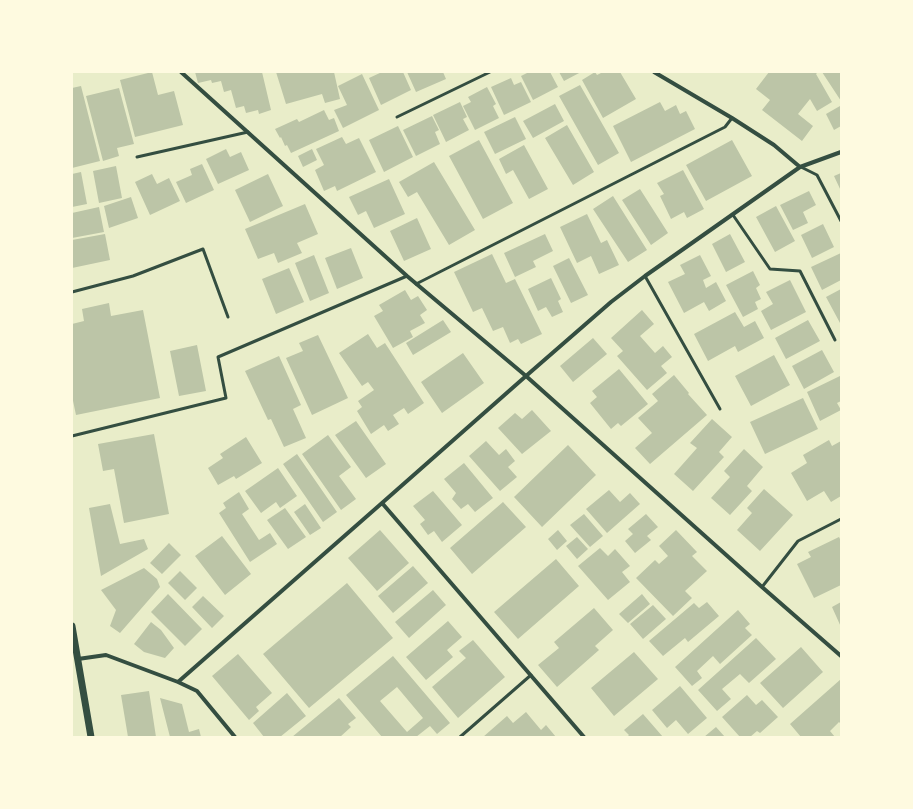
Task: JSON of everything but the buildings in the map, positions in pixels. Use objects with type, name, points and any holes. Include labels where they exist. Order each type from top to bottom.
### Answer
[{"type":"street","points":[[181,72],[416,284],[526,376],[841,656]]},
{"type":"street","points":[[654,72],[732,118],[774,145],[800,167]]},
{"type":"street","points":[[178,682],[611,302],[800,167],[841,152]]},
{"type":"street","points":[[382,503],[584,737]]},
{"type":"street","points":[[72,626],[91,737]]},
{"type":"street","points":[[78,659],[106,655],[178,682],[197,691],[235,737]]},
{"type":"lane","points":[[397,117],[490,72]]},
{"type":"lane","points":[[416,284],[725,127],[732,118]]},
{"type":"lane","points":[[137,157],[248,132]]},
{"type":"lane","points":[[800,167],[817,175],[841,221]]},
{"type":"lane","points":[[732,215],[770,269],[800,271],[835,340]]},
{"type":"lane","points":[[72,292],[134,276],[203,249],[228,317]]},
{"type":"lane","points":[[72,436],[226,398],[218,356],[407,276]]},
{"type":"lane","points":[[646,276],[720,409]]},
{"type":"lane","points":[[762,587],[798,541],[841,519]]},
{"type":"lane","points":[[460,737],[531,675]]}]
